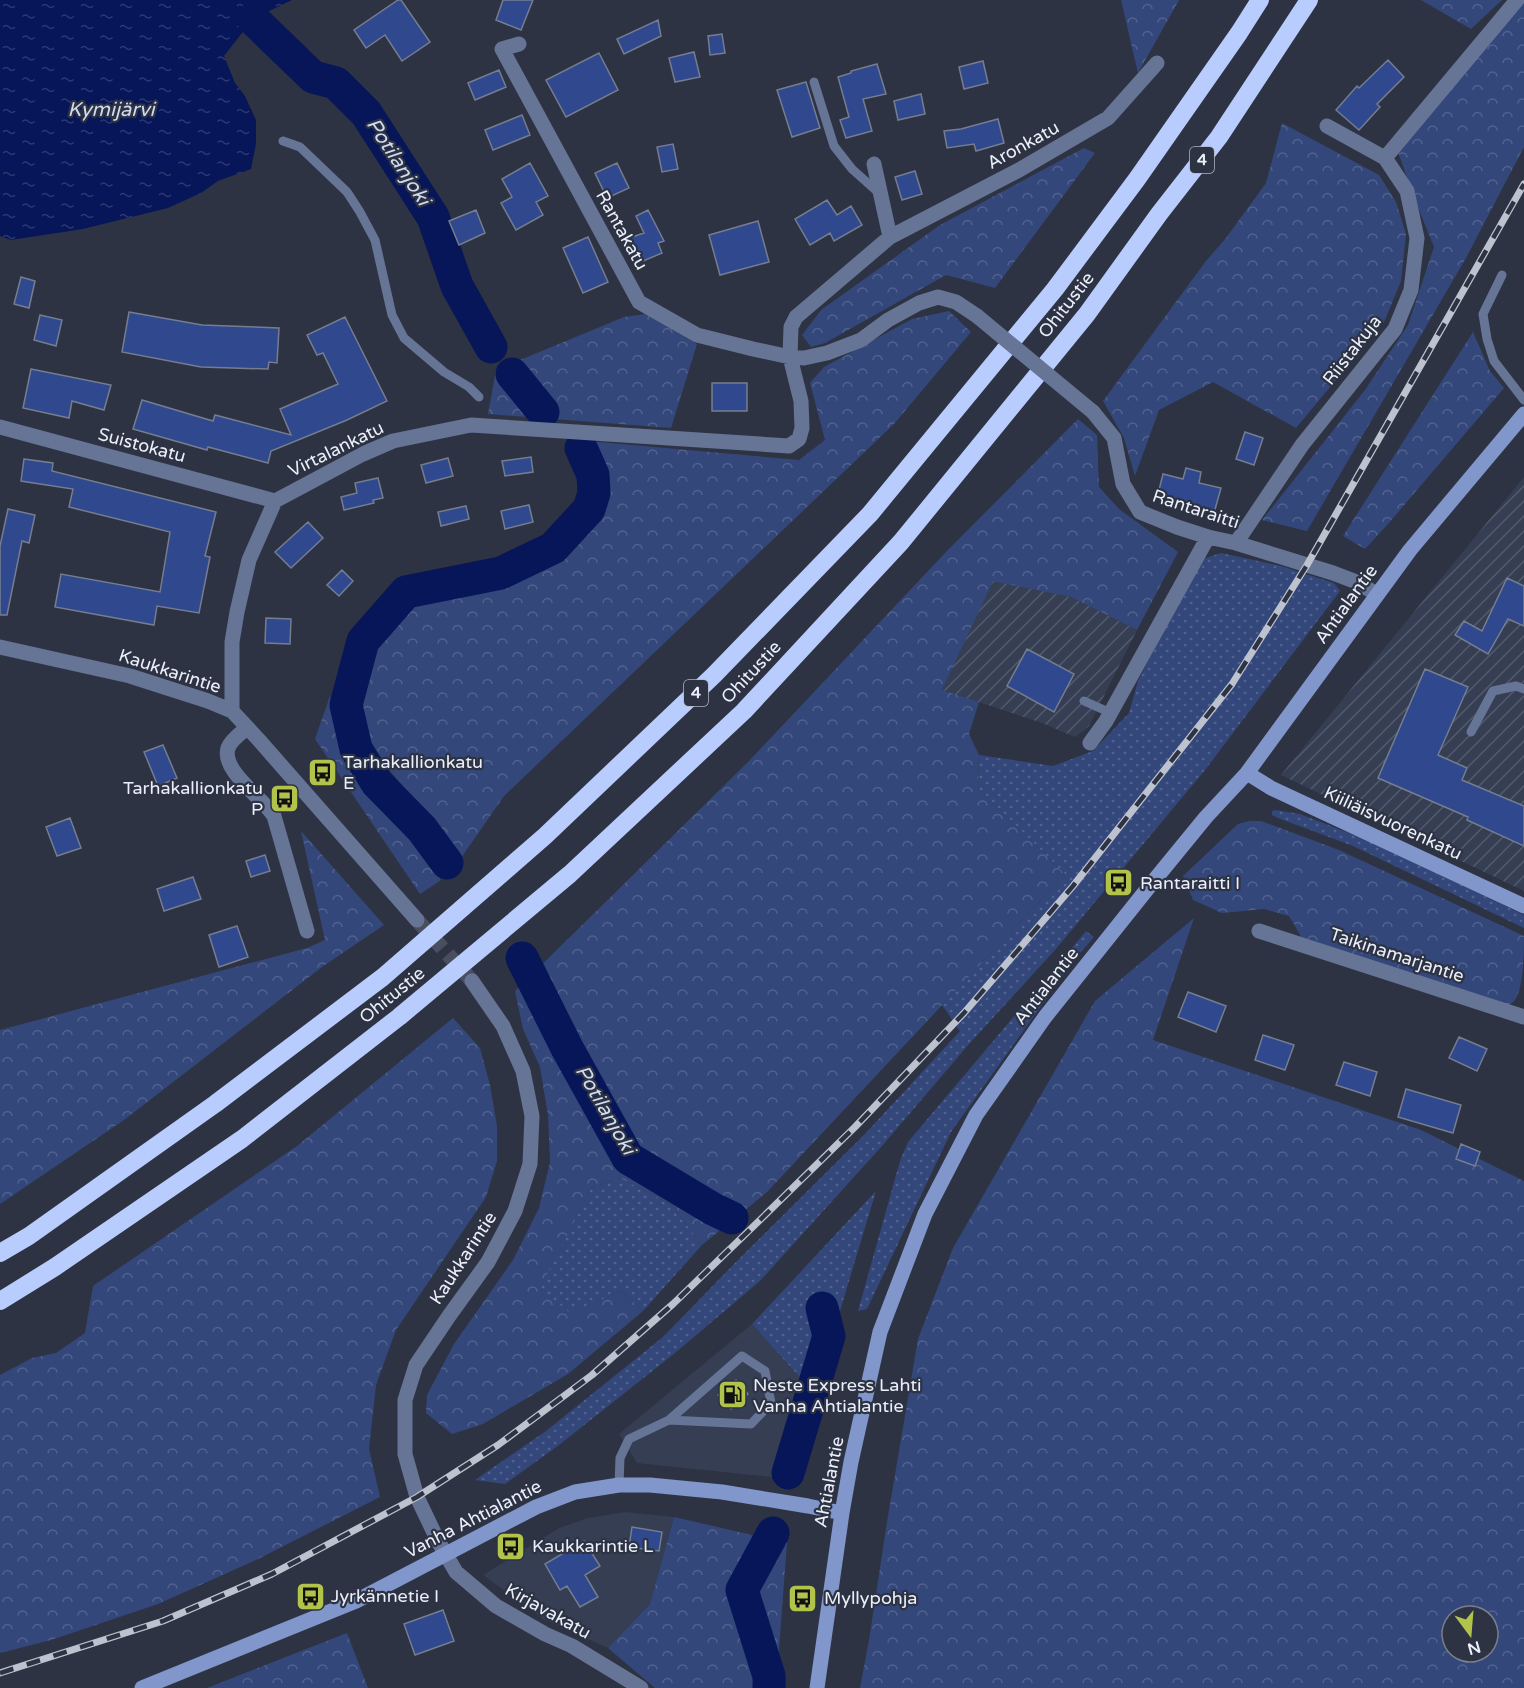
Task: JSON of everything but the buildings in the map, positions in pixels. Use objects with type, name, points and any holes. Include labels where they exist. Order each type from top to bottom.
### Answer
[{"type":"highway","name":"Ohitustie","points":[[0,1253],[29,1236],[215,1104],[383,977],[545,836],[714,675],[870,514],[1055,289],[1137,179],[1260,0]]},
{"type":"highway","name":"Ohitustie","points":[[0,1301],[242,1139],[399,1017],[570,874],[744,711],[901,542],[1087,314],[1159,214],[1219,137],[1309,0]]},
{"type":"main road","name":"Ahtialantie","points":[[817,1688],[851,1462],[880,1332],[925,1214],[976,1115],[1046,1017],[1206,817],[1246,773],[1410,550],[1524,414]]},
{"type":"main road","name":"Kiiliäisvuorenkatu","points":[[1246,773],[1271,788],[1524,906]]},
{"type":"main road","name":"Vanha Ahtialantie","points":[[142,1688],[356,1601],[536,1508],[575,1492],[619,1485],[650,1485],[722,1492],[842,1513]]},
{"type":"street","points":[[1385,158],[1517,0]]},
{"type":"street","name":"Rantakatu","points":[[519,44],[502,49],[639,302],[697,335],[790,357]]},
{"type":"street","name":"Aronkatu","points":[[802,428],[801,401],[790,357],[791,327],[796,317],[890,237],[1019,170],[1108,118],[1156,63]]},
{"type":"street","name":"Riistakuja","points":[[1236,543],[1302,445],[1395,329],[1411,290],[1417,238],[1407,191],[1385,158],[1326,126]]},
{"type":"street","points":[[874,164],[890,237]]},
{"type":"street","name":"Rantaraitti","points":[[790,357],[804,358],[827,353],[861,340],[888,320],[919,303],[938,297],[956,302],[977,316],[1094,412],[1114,438],[1123,484],[1140,512],[1208,537],[1236,543],[1333,573],[1354,581],[1377,594]]},
{"type":"street","name":"Virtalankatu","points":[[275,501],[363,454],[393,441],[471,425],[789,446],[799,439],[802,428]]},
{"type":"street","name":"Suistokatu","points":[[0,427],[275,501]]},
{"type":"street","points":[[232,711],[232,642],[237,612],[249,560],[275,501]]},
{"type":"street","points":[[1090,743],[1111,713],[1208,537]]},
{"type":"street","name":"Kaukkarintie","points":[[0,647],[130,676],[232,711],[417,920]]},
{"type":"street","points":[[247,728],[229,746],[227,755],[230,764],[242,781],[268,806],[274,816],[307,931]]},
{"type":"street","name":"Taikinamarjantie","points":[[1259,931],[1524,1017]]},
{"type":"street","name":"Kaukkarintie","points":[[447,1555],[417,1497],[405,1454],[405,1400],[416,1365],[488,1262],[515,1211],[530,1164],[532,1116],[523,1071],[502,1026],[472,981]]},
{"type":"street","name":"Kirjavakatu","points":[[447,1555],[456,1572],[496,1605],[545,1634],[572,1646],[641,1688]]},
{"type":"lane","points":[[814,82],[834,146],[852,168],[880,194]]},
{"type":"lane","points":[[283,141],[300,147],[347,192],[360,212],[375,240],[392,315],[404,338],[444,372],[469,387],[479,397]]},
{"type":"lane","points":[[1502,274],[1483,314],[1487,339],[1494,361],[1524,400]]},
{"type":"lane","points":[[1471,732],[1493,691],[1516,686],[1524,689]]},
{"type":"lane","points":[[1084,701],[1111,713]]},
{"type":"lane","points":[[619,1485],[620,1458],[629,1439],[669,1420],[742,1356],[765,1371],[771,1402],[751,1424],[669,1420]]},
{"type":"shaded area","points":[[1524,477],[1524,891],[1281,775]]},
{"type":"shaded area","points":[[993,580],[1071,597],[1137,630],[1089,726],[1075,737],[1042,723],[942,690]],"holes":[[[1027,649],[1074,674],[1054,711],[1007,686]]]},
{"type":"shaded area","points":[[752,1324],[809,1388],[782,1478],[637,1463],[619,1434]]},
{"type":"shaded area","points":[[625,1512],[674,1517],[650,1604],[608,1648],[543,1619],[483,1575],[559,1528],[588,1518]]},
{"type":"green space","points":[[1121,0],[1179,0],[1138,73]]},
{"type":"green space","points":[[1421,0],[1502,0],[1471,29]]},
{"type":"green space","points":[[1524,2],[1524,147],[1466,258],[1307,531],[1262,520],[1365,390],[1408,325],[1434,247],[1397,149]]},
{"type":"green space","points":[[1282,123],[1379,175],[1396,202],[1406,234],[1401,281],[1384,322],[1296,428],[1213,382],[1159,410],[1135,476],[1124,438],[1103,401],[1266,183]]},
{"type":"green space","points":[[1084,148],[1095,153],[995,288],[946,275],[825,343],[811,347],[802,335],[821,310],[940,225]]},
{"type":"green space","points":[[949,311],[971,332],[894,424],[504,796],[461,858],[365,740],[359,702],[374,650],[418,602],[508,586],[561,553],[609,493],[587,441],[799,460],[825,440],[810,383],[824,367],[912,319]]},
{"type":"green space","points":[[646,314],[697,344],[671,428],[488,414],[496,370],[624,317]]},
{"type":"green space","points":[[1473,332],[1490,371],[1504,388],[1365,549],[1343,536]]},
{"type":"green space","points":[[1078,419],[1097,435],[1099,487],[1119,509],[1178,552],[1137,630],[1071,597],[993,581],[942,690],[979,702],[969,734],[979,755],[978,788],[1065,874],[767,1192],[702,1245],[672,1205],[620,1178],[591,1188],[540,1288],[570,1313],[622,1291],[643,1311],[568,1374],[483,1424],[452,1434],[426,1413],[427,1395],[454,1344],[513,1260],[539,1208],[550,1162],[548,1115],[540,1067],[523,1029],[515,991],[749,761],[944,554]]},
{"type":"green space","points":[[1221,553],[1281,566],[1334,583],[1340,591],[1205,770],[1055,950],[760,1281],[675,1353],[559,1445],[505,1484],[475,1480],[546,1431],[663,1337],[866,1133],[960,1031],[942,1005],[1065,874],[978,788],[979,755],[1053,766],[1093,751],[1129,713],[1138,681],[1199,560]]},
{"type":"green space","points":[[330,696],[352,768],[412,838],[441,880],[420,894],[315,739]]},
{"type":"green space","points":[[1272,811],[1300,814],[1377,844],[1524,915],[1524,928],[1353,846],[1272,815]]},
{"type":"green space","points":[[1261,821],[1339,850],[1524,936],[1521,985],[1515,1001],[1510,1004],[1490,1002],[1302,938],[1289,916],[1264,909],[1222,913],[1193,900],[1183,876],[1238,824]]},
{"type":"green space","points":[[301,831],[384,925],[322,967],[124,1120],[0,1204],[0,1030],[307,948],[325,940]]},
{"type":"green space","points":[[1194,918],[1153,1040],[1421,1130],[1524,1181],[1524,1688],[860,1688],[918,1339],[953,1248],[1095,1001]]},
{"type":"green space","points":[[1086,931],[1094,937],[1074,960],[951,1132],[867,1309],[858,1311],[900,1161],[908,1142]]},
{"type":"green space","points":[[453,1018],[480,1048],[490,1085],[497,1126],[497,1161],[486,1197],[396,1330],[376,1385],[369,1449],[380,1497],[258,1559],[158,1604],[51,1640],[0,1653],[0,1375],[32,1358],[56,1353],[85,1333],[93,1286],[297,1146]]},
{"type":"green space","points":[[620,1178],[672,1205],[702,1245],[643,1311],[622,1291],[570,1314],[539,1288],[591,1188]]},
{"type":"green space","points":[[876,1191],[837,1321],[804,1382],[752,1324]]},
{"type":"green space","points":[[674,1517],[787,1543],[776,1688],[655,1688],[608,1648],[650,1604]]},
{"type":"green space","points":[[347,1633],[368,1688],[207,1688]]},
{"type":"water","name":"Kymijärvi","points":[[0,0],[292,0],[253,19],[224,56],[235,83],[245,96],[256,120],[256,144],[251,169],[218,181],[201,193],[168,208],[83,229],[11,240],[0,236]]},
{"type":"waterway","name":"Potilanjoki","points":[[253,19],[313,77],[336,83],[366,113],[433,217],[457,286],[491,347]]},
{"type":"waterway","name":"Potilanjoki","points":[[512,374],[543,412]]},
{"type":"waterway","name":"Potilanjoki","points":[[447,863],[422,829],[377,783],[356,749],[346,705],[363,641],[406,592],[501,573],[553,548],[589,509],[594,493],[593,475],[581,448]]},
{"type":"waterway","name":"Potilanjoki","points":[[522,958],[567,1048],[628,1158],[732,1218]]},
{"type":"waterway","name":"Potilanjoki","points":[[788,1473],[829,1336],[822,1308]]},
{"type":"waterway","name":"Potilanjoki","points":[[769,1688],[769,1676],[742,1590],[773,1533]]},
{"type":"tunnel","points":[[417,920],[472,981]]},
{"type":"railway","points":[[0,1673],[163,1621],[272,1574],[417,1497],[498,1445],[592,1375],[673,1304],[761,1219],[855,1127],[964,1013],[1073,886],[1232,684],[1307,565],[1524,184]]},
{"type":"place","name":"Tarhakallionkatu E","points":[[322,772]]},
{"type":"place","name":"Tarhakallionkatu P","points":[[284,798]]},
{"type":"place","name":"Rantaraitti I","points":[[1119,883]]},
{"type":"place","name":"Neste Express Lahti Vanha Ahtialantie","points":[[732,1395]]},
{"type":"place","name":"Kaukkarintie L","points":[[511,1546]]},
{"type":"place","name":"Jyrkännetie I","points":[[310,1596]]},
{"type":"place","name":"Myllypohja","points":[[803,1598]]}]
